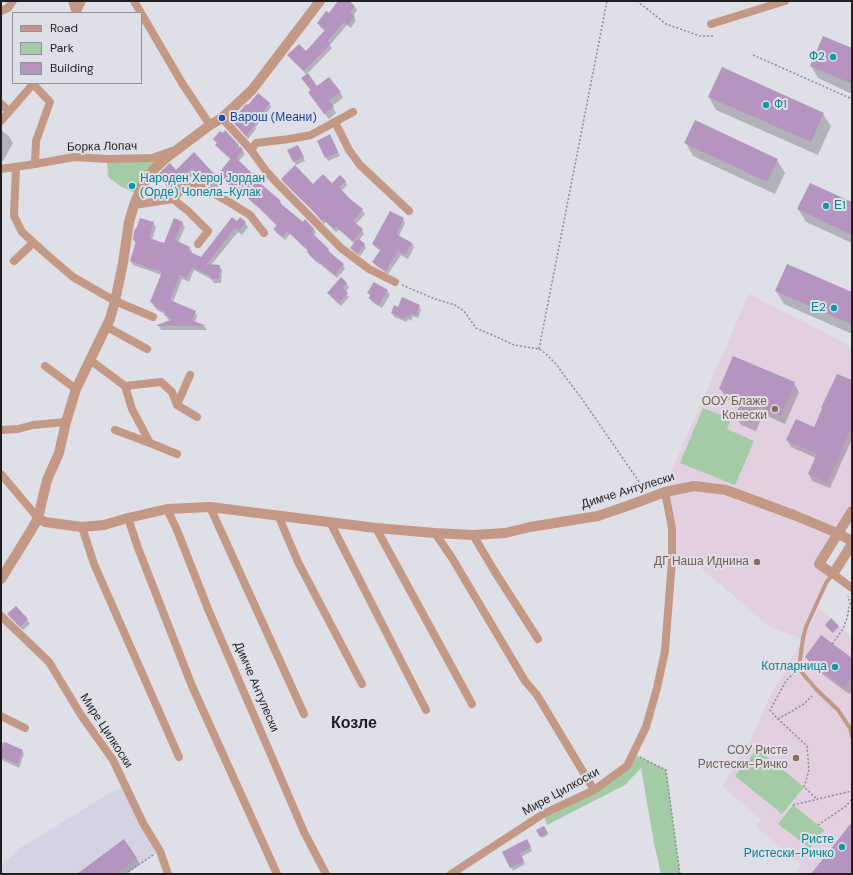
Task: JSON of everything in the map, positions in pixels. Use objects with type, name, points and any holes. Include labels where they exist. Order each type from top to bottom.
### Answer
[{"type":"street","points":[[1,11],[8,8],[13,1]]},
{"type":"street","points":[[72,1],[76,12]]},
{"type":"street","points":[[76,12],[82,1]]},
{"type":"street","points":[[134,1],[140,12]]},
{"type":"street","points":[[1,579],[38,518],[47,480],[59,453],[76,389],[107,327],[115,301],[123,263],[129,222],[143,184],[152,171],[166,158],[180,149],[210,125],[222,118],[252,90],[320,1]]},
{"type":"street","points":[[711,24],[786,1]]},
{"type":"street","points":[[142,15],[182,83],[210,125]]},
{"type":"street","points":[[1,121],[33,84]]},
{"type":"street","points":[[35,84],[50,102],[36,141],[35,164]]},
{"type":"street","points":[[1,104],[9,111]]},
{"type":"street","points":[[251,150],[256,143],[289,139],[311,134],[353,112]]},
{"type":"street","points":[[222,118],[251,150],[276,182],[341,248],[369,269],[395,282]]},
{"type":"street","points":[[335,122],[349,150],[360,165],[409,211]]},
{"type":"street","name":"Борка Лопач","points":[[1,169],[74,157],[107,159],[152,158],[180,149]]},
{"type":"street","points":[[16,167],[14,216],[22,232],[73,277],[115,301],[153,317]]},
{"type":"street","points":[[134,205],[173,199],[183,188],[200,186],[250,215],[264,233]]},
{"type":"street","points":[[173,199],[208,231],[198,244]]},
{"type":"street","points":[[14,261],[33,243]]},
{"type":"street","points":[[107,327],[147,349]]},
{"type":"street","points":[[90,360],[124,386],[132,409],[150,443]]},
{"type":"street","points":[[45,366],[76,389]]},
{"type":"street","points":[[177,405],[190,375]]},
{"type":"street","points":[[124,386],[161,382],[172,392],[177,405],[197,417]]},
{"type":"street","points":[[1,430],[66,422]]},
{"type":"street","points":[[115,430],[176,454]]},
{"type":"street","points":[[1,474],[38,518]]},
{"type":"street","name":"Димче Антулески","points":[[38,518],[45,522],[82,527],[104,525],[167,509],[210,507],[376,528],[435,534],[473,535],[505,533],[530,527],[598,516],[630,506],[665,492],[694,486],[726,490],[794,515],[852,541]]},
{"type":"street","name":"Мире Цилкоски","points":[[451,874],[542,814],[594,790],[627,766],[646,726],[657,688],[665,651],[672,560],[672,528],[665,492]]},
{"type":"street","points":[[210,507],[304,714]]},
{"type":"street","name":"Димче Антулески","points":[[167,509],[208,609],[304,832],[326,874]]},
{"type":"street","points":[[852,511],[819,564],[852,588]]},
{"type":"street","points":[[278,515],[298,562],[362,684]]},
{"type":"street","points":[[128,518],[138,548],[192,686],[277,874]]},
{"type":"street","points":[[330,522],[426,710]]},
{"type":"street","points":[[82,527],[94,564],[179,757]]},
{"type":"street","points":[[376,528],[472,704]]},
{"type":"street","points":[[435,534],[452,558],[525,681],[537,695],[594,790]]},
{"type":"street","points":[[473,535],[538,639]]},
{"type":"street","points":[[833,574],[852,544]]},
{"type":"street","name":"Мире Цилкоски","points":[[1,616],[49,662],[81,715],[113,760],[143,823],[160,851],[168,874]]},
{"type":"street","points":[[1,716],[25,728]]},
{"type":"lane","points":[[833,574],[826,583],[806,627],[799,667],[803,674],[838,710],[850,728],[852,736]]},
{"type":"path","points":[[538,349],[607,1]]},
{"type":"path","points":[[637,1],[666,24],[700,36],[714,36]]},
{"type":"path","points":[[753,55],[852,99]]},
{"type":"path","points":[[395,282],[435,299],[454,305],[464,311],[476,328],[514,345],[538,349],[545,353],[555,363],[578,393],[650,497]]},
{"type":"path","points":[[832,644],[843,629],[848,618],[850,603],[844,581]]},
{"type":"path","points":[[799,667],[786,681],[770,710],[807,746],[809,770],[804,787],[818,800]]},
{"type":"path","points":[[778,719],[804,704],[818,690]]},
{"type":"path","points":[[633,754],[666,770],[680,874]]},
{"type":"path","points":[[793,805],[852,791]]},
{"type":"path","points":[[818,825],[846,806],[852,799]]},
{"type":"path","points":[[125,874],[160,851]]},
{"type":"shaded area","points":[[749,294],[852,347],[852,511],[819,564],[833,574],[826,583],[804,636],[819,609],[852,636],[852,874],[795,874],[801,865],[756,827],[761,820],[722,786],[751,740],[771,694],[803,639],[771,628],[687,556],[672,560],[665,492],[672,470]]},
{"type":"shaded area","points":[[125,784],[160,851],[125,874],[1,874],[1,866],[20,848]]},
{"type":"green space","points":[[166,158],[139,195],[120,186],[108,177],[107,159]]},
{"type":"green space","points":[[703,408],[731,419],[727,429],[754,441],[735,485],[680,463]]},
{"type":"green space","points":[[757,749],[804,787],[782,814],[735,776]]},
{"type":"green space","points":[[633,754],[666,770],[680,874],[661,874],[641,768],[625,785],[547,825],[543,814],[594,790],[627,766]]},
{"type":"green space","points":[[793,805],[824,830],[810,848],[778,824]]},
{"type":"building","points":[[338,1],[349,1],[355,6],[350,12],[355,16],[348,25],[344,22],[328,41],[330,44],[304,71],[287,55],[299,44],[306,51],[325,30],[317,23],[326,11],[329,13]]},
{"type":"building","name":"Ф2","points":[[823,36],[852,48],[852,84],[810,66]]},
{"type":"building","name":"Ф1","points":[[722,67],[824,113],[811,142],[708,97]]},
{"type":"building","points":[[308,73],[317,86],[329,77],[341,92],[329,100],[334,107],[324,114],[308,92],[311,90],[301,78]]},
{"type":"building","points":[[258,93],[270,103],[246,136],[232,121],[245,105],[248,105]]},
{"type":"building","points":[[695,120],[778,159],[767,182],[684,143]]},
{"type":"building","points":[[225,130],[239,145],[237,148],[241,147],[243,150],[236,158],[255,176],[254,178],[281,201],[280,203],[303,222],[305,219],[314,229],[311,232],[329,249],[328,251],[344,264],[335,275],[318,261],[317,262],[307,252],[308,250],[287,231],[282,237],[273,229],[277,225],[254,203],[218,174],[231,158],[215,145],[217,143],[213,139],[220,131],[223,133]]},
{"type":"building","points":[[330,134],[338,152],[325,158],[317,141]]},
{"type":"building","points":[[298,145],[304,157],[293,162],[287,150]]},
{"type":"building","points":[[194,152],[218,178],[211,186],[204,182],[192,168],[169,188],[157,175],[170,163],[176,170]]},
{"type":"building","points":[[295,165],[313,184],[323,174],[332,183],[340,175],[346,181],[339,187],[349,198],[363,209],[353,221],[363,229],[353,241],[336,226],[334,229],[323,219],[322,221],[281,179]]},
{"type":"building","name":"Е1","points":[[810,183],[852,202],[852,235],[797,209]]},
{"type":"building","points":[[390,211],[404,218],[396,234],[412,243],[405,255],[398,251],[386,271],[372,262],[381,249],[372,244]]},
{"type":"building","points":[[232,217],[237,221],[240,217],[246,222],[239,231],[235,228],[207,264],[220,265],[219,279],[210,279],[211,276],[192,267],[187,278],[180,275],[170,300],[196,311],[192,320],[206,326],[157,326],[173,319],[164,315],[166,312],[154,306],[155,304],[150,302],[162,272],[130,261],[136,241],[133,240],[134,231],[140,218],[154,222],[149,238],[164,243],[174,218],[183,222],[175,240],[190,247],[188,251],[201,257]]},
{"type":"building","points":[[358,238],[365,244],[357,253],[350,248]]},
{"type":"building","name":"Е2","points":[[787,264],[852,292],[852,325],[775,291]]},
{"type":"building","points":[[341,277],[347,283],[343,288],[348,293],[339,303],[327,293]]},
{"type":"building","points":[[374,282],[388,290],[379,305],[368,298],[371,295],[367,293]]},
{"type":"building","points":[[402,297],[420,305],[416,315],[411,313],[409,317],[406,316],[404,319],[391,313],[394,305],[398,307]]},
{"type":"building","points":[[733,356],[795,382],[781,416],[758,406],[751,423],[735,416],[742,399],[719,389]]},
{"type":"building","points":[[837,374],[852,380],[852,426],[827,483],[808,474],[817,454],[786,440],[796,419],[814,427]]},
{"type":"building","points":[[16,606],[28,619],[20,627],[7,614]]},
{"type":"building","points":[[831,618],[838,625],[832,632],[825,625]]},
{"type":"building","name":"Котларница","points":[[821,635],[852,658],[852,676],[844,687],[805,657]]},
{"type":"building","points":[[5,742],[23,750],[17,764],[1,757],[1,750]]},
{"type":"building","name":"Ристе Ристески-Ричко","points":[[852,822],[852,874],[811,874]]},
{"type":"building","points":[[544,826],[548,833],[540,837],[536,830]]},
{"type":"building","points":[[124,839],[137,858],[115,874],[77,874]]},
{"type":"building","points":[[527,839],[531,847],[520,853],[524,861],[510,868],[502,852]]},
{"type":"place","name":"Ф2","points":[[833,57]]},
{"type":"place","name":"Ф1","points":[[766,105]]},
{"type":"place","name":"Варош (Меани)","points":[[222,118]]},
{"type":"place","name":"Народен Херој Јордан (Орде) Чопела-Кулак","points":[[132,186]]},
{"type":"place","name":"Е1","points":[[826,206]]},
{"type":"place","name":"Е2","points":[[834,308]]},
{"type":"place","name":"ООУ Блаже Конески","points":[[775,409]]},
{"type":"place","name":"ДГ Наша Иднина","points":[[757,562]]},
{"type":"place","name":"Котларница","points":[[835,667]]},
{"type":"place","name":"СОУ Ристе Ристески-Ричко","points":[[796,758]]},
{"type":"place","name":"Ристе Ристески-Ричко","points":[[842,847]]},
{"type":"district","name":"Козле","points":[[354,724]]}]
